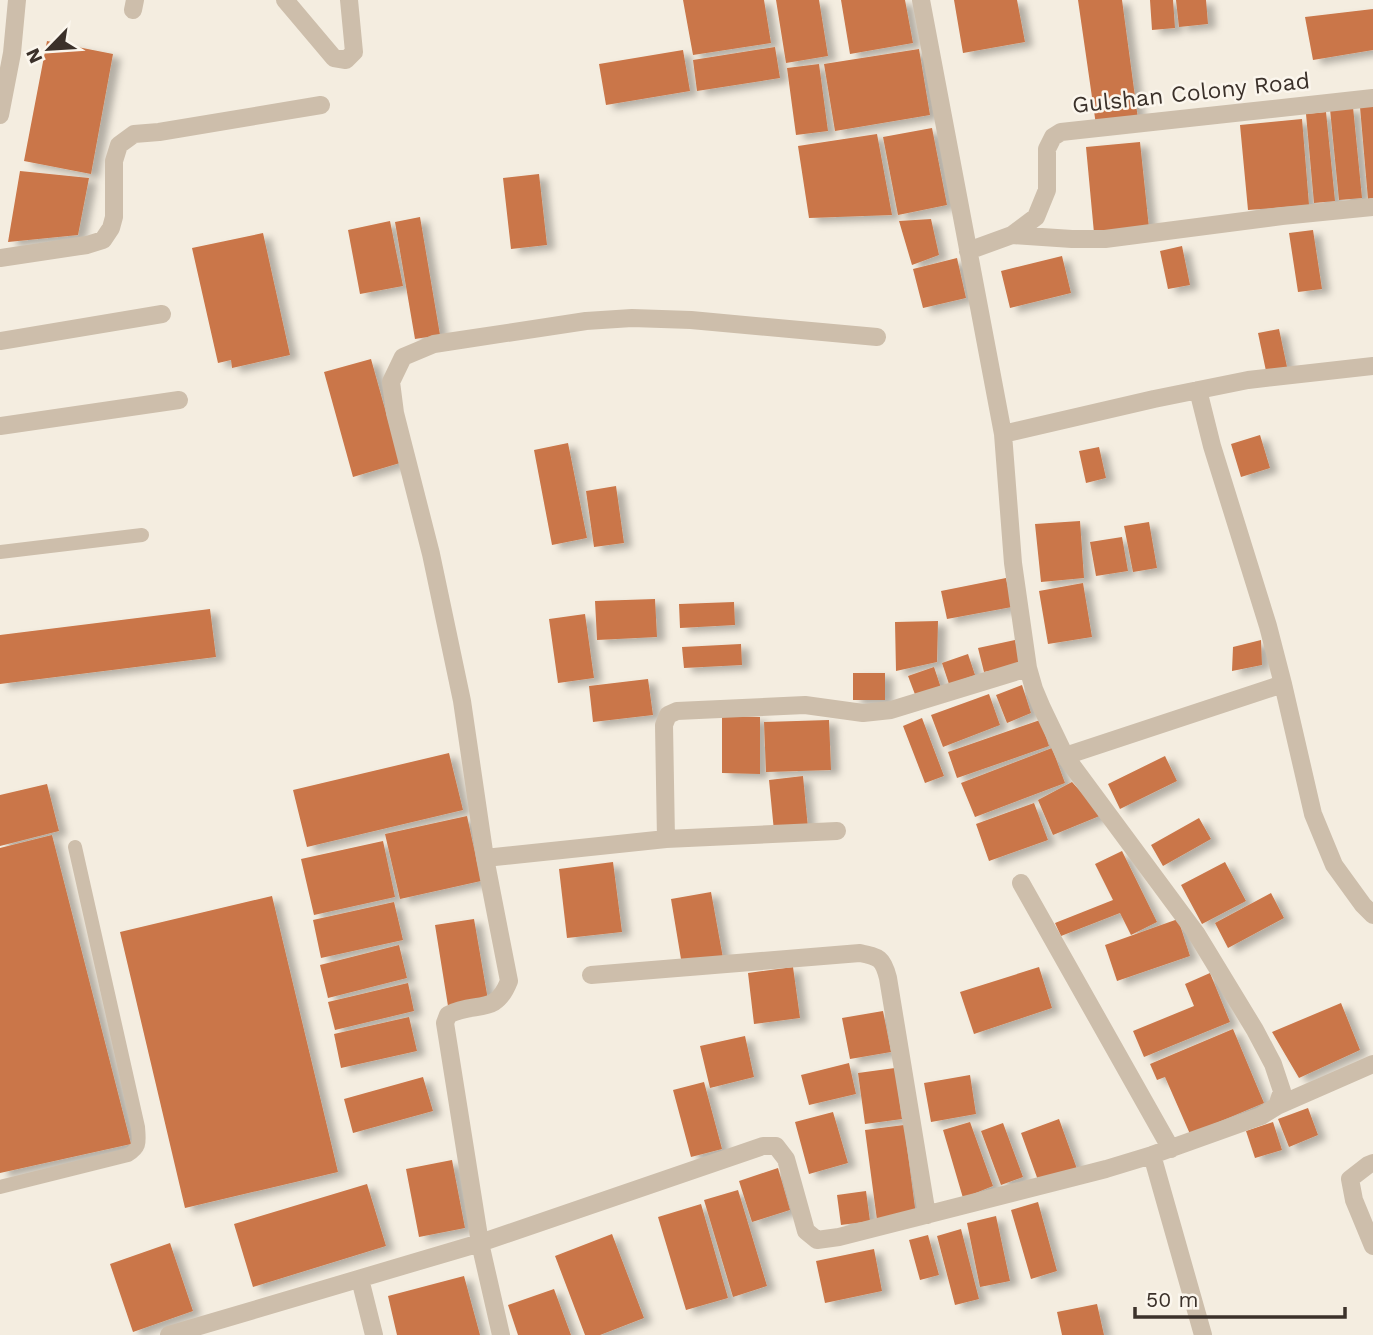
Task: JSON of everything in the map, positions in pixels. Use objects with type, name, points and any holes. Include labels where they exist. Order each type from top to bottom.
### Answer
[{"type":"street","points":[[0,115],[12,53],[17,0]]},
{"type":"street","points":[[285,0],[334,58],[346,61],[354,52],[349,0]]},
{"type":"street","points":[[921,0],[1003,434],[1013,564],[1028,668],[1042,708],[1065,756],[1196,933],[1255,1030],[1273,1064],[1282,1091],[1277,1106]]},
{"type":"street","name":"Gulshan Colony Road","points":[[968,251],[1012,235],[1036,217],[1047,190],[1047,149],[1053,138],[1061,132],[1373,98]]},
{"type":"street","points":[[0,258],[87,245],[103,240],[114,217],[114,161],[119,145],[134,134],[321,105]]},
{"type":"street","points":[[1012,235],[1105,239],[1373,207]]},
{"type":"street","points":[[0,341],[162,314]]},
{"type":"street","points":[[502,1335],[480,1243],[445,1023],[448,1015],[455,1011],[493,1003],[504,995],[509,981],[485,858],[462,701],[432,554],[395,413],[391,382],[403,357],[435,344],[586,321],[632,318],[691,320],[877,337]]},
{"type":"street","points":[[1003,434],[1248,380],[1373,366]]},
{"type":"street","points":[[1198,390],[1212,446],[1268,626],[1313,814],[1335,864],[1373,915]]},
{"type":"street","points":[[0,426],[179,400]]},
{"type":"street","points":[[666,839],[664,725],[667,715],[677,711],[805,705],[863,713],[891,710],[1028,668]]},
{"type":"street","points":[[1065,756],[1283,684]]},
{"type":"street","points":[[485,858],[666,839],[837,831]]},
{"type":"street","points":[[1021,883],[1171,1149]]},
{"type":"street","points":[[591,975],[860,953],[877,957],[884,965],[888,978],[927,1215]]},
{"type":"street","points":[[169,1335],[480,1243],[763,1146],[776,1146],[786,1159],[806,1231],[817,1240],[927,1215],[1152,1155],[1261,1116],[1277,1106],[1373,1065]]},
{"type":"street","points":[[1152,1155],[1203,1335]]},
{"type":"street","points":[[1373,1163],[1350,1179],[1354,1200],[1373,1246]]},
{"type":"street","points":[[360,1279],[374,1335]]},
{"type":"lane","points":[[0,552],[142,535]]},
{"type":"lane","points":[[0,1187],[128,1155],[136,1150],[139,1141],[75,847]]},
{"type":"building","points":[[683,0],[764,0],[771,43],[693,55]]},
{"type":"building","points":[[776,0],[819,0],[828,56],[786,63]]},
{"type":"building","points":[[841,0],[905,0],[913,43],[850,54]]},
{"type":"building","points":[[954,0],[1017,0],[1025,42],[963,53]]},
{"type":"building","points":[[1078,0],[1122,0],[1138,119],[1096,125]]},
{"type":"building","points":[[1150,0],[1173,0],[1175,28],[1152,30]]},
{"type":"building","points":[[1176,0],[1206,0],[1208,24],[1179,27]]},
{"type":"building","points":[[1373,9],[1373,50],[1313,60],[1305,17]]},
{"type":"building","points":[[47,41],[113,54],[91,174],[24,161]]},
{"type":"building","points":[[775,47],[780,78],[697,91],[693,60]]},
{"type":"building","points":[[919,49],[930,115],[835,131],[824,64]]},
{"type":"building","points":[[683,50],[690,91],[606,105],[599,64]]},
{"type":"building","points":[[819,64],[828,131],[796,135],[787,68]]},
{"type":"building","points":[[1373,105],[1373,198],[1368,199],[1360,107]]},
{"type":"building","points":[[1353,107],[1362,198],[1339,200],[1330,109]]},
{"type":"building","points":[[1326,112],[1335,201],[1314,203],[1306,114]]},
{"type":"building","points":[[1302,119],[1309,205],[1248,210],[1240,125]]},
{"type":"building","points":[[932,128],[947,205],[898,215],[883,137]]},
{"type":"building","points":[[877,134],[892,215],[809,218],[798,146]]},
{"type":"building","points":[[1140,142],[1149,228],[1094,233],[1086,147]]},
{"type":"building","points":[[20,171],[89,178],[78,235],[8,242]]},
{"type":"building","points":[[539,174],[547,245],[511,249],[503,178]]},
{"type":"building","points":[[420,217],[440,335],[415,339],[395,222]]},
{"type":"building","points":[[931,219],[939,255],[912,265],[899,221]]},
{"type":"building","points":[[390,221],[403,286],[360,294],[348,230]]},
{"type":"building","points":[[1313,230],[1322,289],[1298,292],[1289,233]]},
{"type":"building","points":[[263,233],[290,355],[232,368],[231,360],[218,363],[192,248]]},
{"type":"building","points":[[1182,246],[1190,285],[1168,289],[1160,251]]},
{"type":"building","points":[[1062,256],[1071,293],[1010,308],[1001,271]]},
{"type":"building","points":[[957,258],[966,298],[923,308],[913,269]]},
{"type":"building","points":[[1279,329],[1287,367],[1266,371],[1258,333]]},
{"type":"building","points":[[371,359],[400,463],[353,477],[324,372]]},
{"type":"building","points":[[1260,435],[1270,468],[1241,477],[1231,444]]},
{"type":"building","points":[[568,443],[587,538],[552,545],[534,450]]},
{"type":"building","points":[[1099,447],[1106,478],[1086,483],[1079,451]]},
{"type":"building","points":[[616,486],[624,543],[594,547],[586,491]]},
{"type":"building","points":[[1080,521],[1084,578],[1041,582],[1035,524]]},
{"type":"building","points":[[1149,522],[1157,568],[1133,572],[1124,526]]},
{"type":"building","points":[[1122,537],[1128,571],[1096,576],[1090,542]]},
{"type":"building","points":[[1006,578],[1012,607],[947,619],[941,591]]},
{"type":"building","points":[[1083,583],[1092,637],[1048,644],[1039,591]]},
{"type":"building","points":[[655,599],[657,637],[597,640],[595,601]]},
{"type":"building","points":[[734,602],[735,625],[680,628],[679,604]]},
{"type":"building","points":[[210,609],[216,657],[0,684],[0,635]]},
{"type":"building","points":[[585,614],[594,678],[558,683],[549,619]]},
{"type":"building","points":[[938,621],[937,662],[896,671],[895,622]]},
{"type":"building","points":[[1015,640],[1021,664],[984,672],[978,648]]},
{"type":"building","points":[[1261,640],[1262,665],[1232,671],[1233,647]]},
{"type":"building","points":[[741,644],[742,665],[684,668],[682,647]]},
{"type":"building","points":[[968,654],[975,675],[949,684],[942,663]]},
{"type":"building","points":[[934,667],[941,688],[916,697],[908,676]]},
{"type":"building","points":[[853,673],[885,673],[885,700],[853,700]]},
{"type":"building","points":[[648,679],[653,715],[593,722],[589,686]]},
{"type":"building","points":[[1022,685],[1031,713],[1007,723],[996,695]]},
{"type":"building","points":[[989,694],[1000,725],[943,747],[931,715]]},
{"type":"building","points":[[722,716],[760,717],[760,774],[722,773]]},
{"type":"building","points":[[922,718],[944,776],[925,783],[903,726]]},
{"type":"building","points":[[829,720],[831,770],[766,772],[764,722]]},
{"type":"building","points":[[1040,720],[1049,746],[957,778],[948,752]]},
{"type":"building","points":[[1052,748],[1065,783],[975,817],[961,783]]},
{"type":"building","points":[[449,753],[463,810],[307,847],[293,790]]},
{"type":"building","points":[[1165,756],[1177,781],[1120,809],[1108,784]]},
{"type":"building","points":[[803,776],[808,828],[774,831],[769,780]]},
{"type":"building","points":[[1072,782],[1102,815],[1053,835],[1038,800]]},
{"type":"building","points":[[47,784],[59,831],[0,846],[0,795]]},
{"type":"building","points":[[1034,803],[1048,840],[989,861],[976,824]]},
{"type":"building","points":[[467,816],[481,881],[400,899],[385,834]]},
{"type":"building","points":[[1199,818],[1211,839],[1163,866],[1151,845]]},
{"type":"building","points":[[52,835],[131,1144],[0,1173],[0,848]]},
{"type":"building","points":[[383,841],[395,897],[314,915],[301,859]]},
{"type":"building","points":[[1122,851],[1157,922],[1131,935],[1120,913],[1061,936],[1055,923],[1113,900],[1095,864]]},
{"type":"building","points":[[613,862],[622,932],[567,938],[559,869]]},
{"type":"building","points":[[1225,862],[1246,901],[1202,924],[1181,885]]},
{"type":"building","points":[[711,892],[723,958],[682,965],[671,899]]},
{"type":"building","points":[[1271,893],[1284,918],[1228,948],[1215,923]]},
{"type":"building","points":[[272,896],[338,1172],[185,1208],[120,932]]},
{"type":"building","points":[[394,902],[403,940],[321,958],[313,920]]},
{"type":"building","points":[[474,919],[488,1000],[448,1006],[435,925]]},
{"type":"building","points":[[1178,919],[1190,956],[1117,981],[1105,945]]},
{"type":"building","points":[[399,945],[407,978],[328,998],[320,965]]},
{"type":"building","points":[[793,967],[800,1018],[754,1024],[748,973]]},
{"type":"building","points":[[1039,967],[1052,1008],[974,1034],[960,992]]},
{"type":"building","points":[[1210,973],[1230,1022],[1144,1057],[1133,1031],[1194,1006],[1185,984]]},
{"type":"building","points":[[408,983],[414,1011],[335,1030],[328,1002]]},
{"type":"building","points":[[1341,1003],[1360,1050],[1299,1078],[1272,1032]]},
{"type":"building","points":[[883,1011],[891,1052],[850,1059],[842,1018]]},
{"type":"building","points":[[409,1017],[417,1051],[341,1068],[334,1034]]},
{"type":"building","points":[[1233,1029],[1264,1103],[1190,1134],[1165,1077],[1157,1080],[1150,1064]]},
{"type":"building","points":[[745,1036],[754,1077],[710,1088],[700,1046]]},
{"type":"building","points":[[849,1063],[856,1094],[809,1105],[801,1075]]},
{"type":"building","points":[[895,1068],[902,1119],[865,1124],[858,1073]]},
{"type":"building","points":[[970,1075],[976,1114],[931,1122],[924,1083]]},
{"type":"building","points":[[423,1077],[433,1111],[353,1133],[344,1099]]},
{"type":"building","points":[[704,1082],[722,1149],[691,1157],[673,1090]]},
{"type":"building","points":[[1308,1108],[1318,1135],[1289,1147],[1278,1119]]},
{"type":"building","points":[[833,1112],[848,1163],[809,1174],[795,1122]]},
{"type":"building","points":[[1059,1119],[1077,1169],[1039,1183],[1021,1133]]},
{"type":"building","points":[[970,1122],[993,1186],[963,1198],[943,1130]]},
{"type":"building","points":[[1273,1122],[1282,1150],[1255,1158],[1246,1131]]},
{"type":"building","points":[[1003,1123],[1023,1177],[1001,1185],[981,1131]]},
{"type":"building","points":[[904,1125],[916,1215],[877,1220],[865,1130]]},
{"type":"building","points":[[452,1160],[465,1228],[419,1237],[406,1169]]},
{"type":"building","points":[[778,1168],[790,1210],[752,1222],[739,1181]]},
{"type":"building","points":[[367,1184],[386,1246],[253,1287],[234,1224]]},
{"type":"building","points":[[738,1190],[767,1286],[733,1297],[704,1200]]},
{"type":"building","points":[[866,1191],[870,1221],[841,1225],[837,1195]]},
{"type":"building","points":[[1038,1202],[1057,1271],[1031,1279],[1011,1210]]},
{"type":"building","points":[[701,1204],[728,1298],[686,1310],[658,1217]]},
{"type":"building","points":[[996,1216],[1010,1281],[980,1287],[967,1223]]},
{"type":"building","points":[[961,1229],[979,1299],[955,1305],[937,1236]]},
{"type":"building","points":[[612,1234],[644,1318],[600,1335],[585,1335],[555,1256]]},
{"type":"building","points":[[928,1235],[939,1275],[920,1280],[909,1240]]},
{"type":"building","points":[[170,1243],[193,1311],[133,1332],[110,1264]]},
{"type":"building","points":[[874,1249],[882,1291],[825,1303],[816,1261]]},
{"type":"building","points":[[464,1276],[480,1335],[397,1335],[388,1296]]},
{"type":"building","points":[[554,1289],[571,1335],[518,1335],[508,1305]]},
{"type":"building","points":[[1097,1304],[1104,1335],[1062,1335],[1057,1312]]}]
